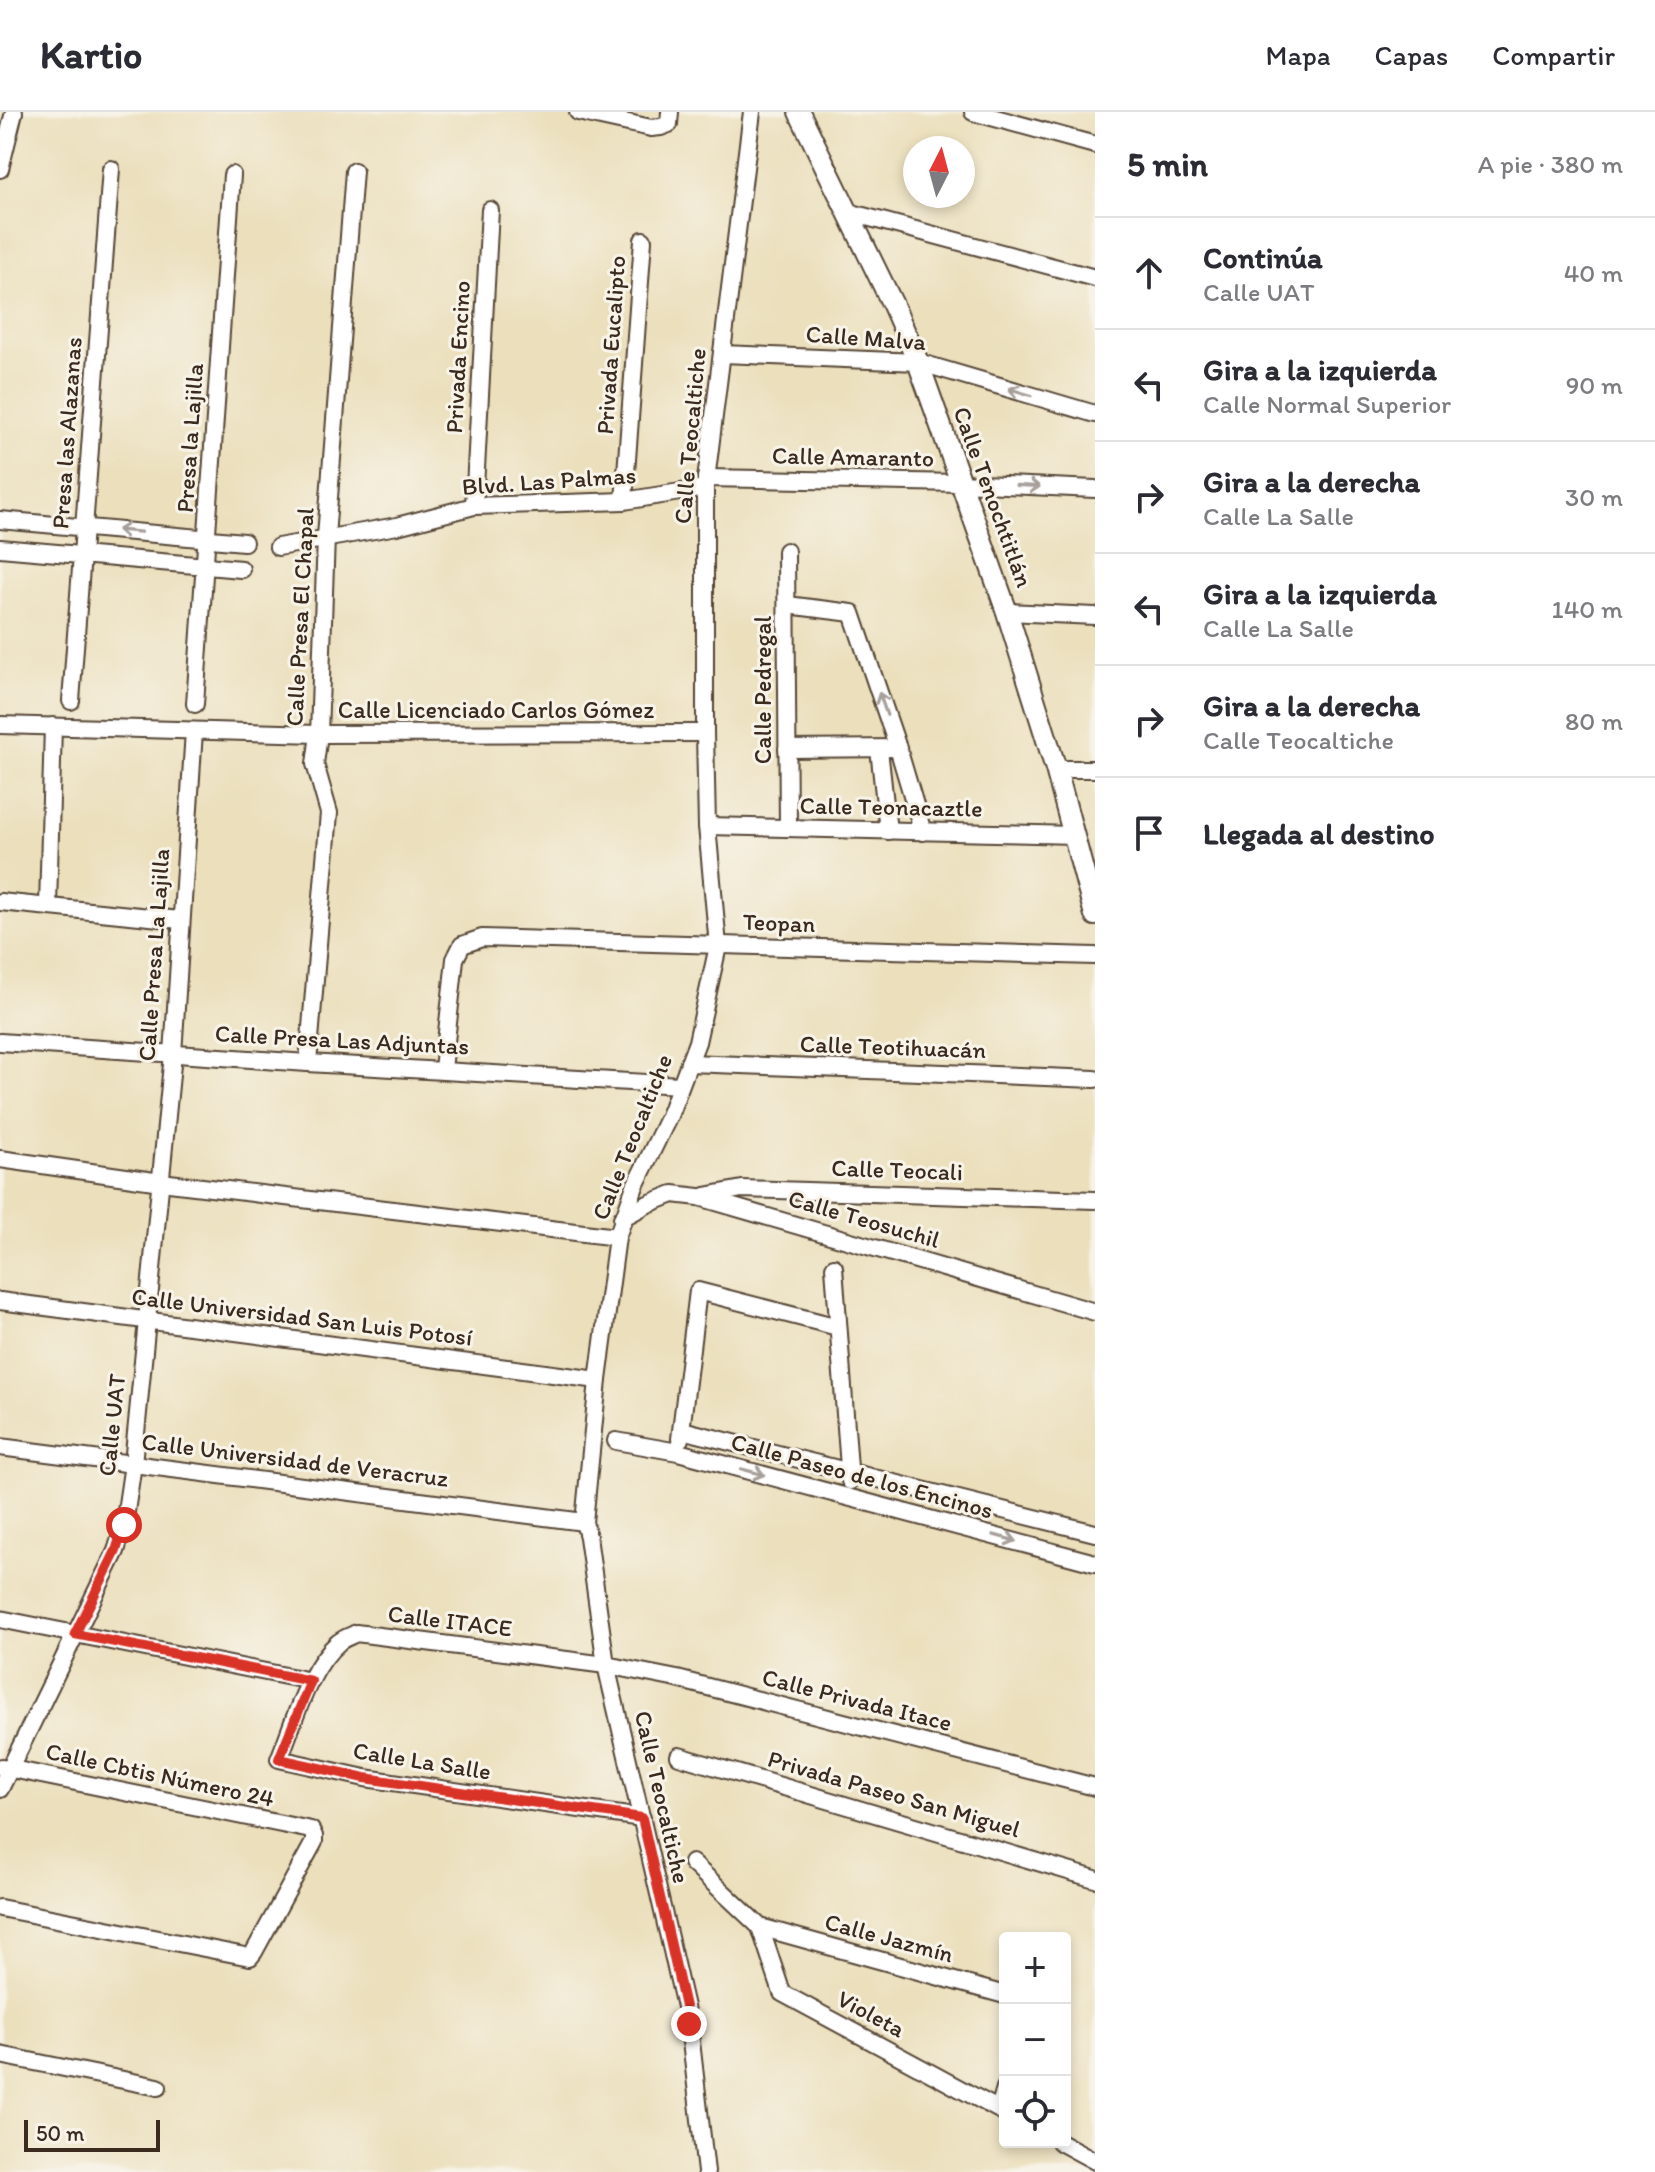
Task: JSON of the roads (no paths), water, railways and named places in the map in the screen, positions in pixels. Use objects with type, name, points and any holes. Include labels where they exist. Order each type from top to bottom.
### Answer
[{"type":"street","points":[[0,169],[14,112]]},
{"type":"street","points":[[578,112],[651,128],[669,124],[670,112]]},
{"type":"street","name":"Calle Teocaltiche","points":[[706,2172],[689,2024],[606,1665],[584,1522],[598,1380],[617,1237],[622,1218],[669,1116],[697,1042],[718,946],[707,826],[706,483],[752,112]]},
{"type":"street","name":"Calle Tenochtitlán","points":[[799,112],[918,362],[1007,612],[1056,769],[1092,893],[1095,915]]},
{"type":"street","points":[[973,112],[1095,145]]},
{"type":"street","name":"Presa las Alazanas","points":[[71,701],[111,169]]},
{"type":"street","name":"Calle Presa El Chapal","points":[[308,1063],[329,813],[315,764],[319,734],[326,537],[354,171]]},
{"type":"street","name":"Presa la Lajilla","points":[[195,704],[232,175]]},
{"type":"street","name":"Privada Encino","points":[[474,506],[490,210]]},
{"type":"street","points":[[848,212],[1095,278]]},
{"type":"street","name":"Privada Eucalipto","points":[[624,501],[643,240]]},
{"type":"street","name":"Calle Malva","points":[[722,354],[918,362],[1095,414]]},
{"type":"street","name":"Blvd. Las Palmas","points":[[278,547],[397,526],[474,506],[624,501],[706,483]]},
{"type":"street","name":"Calle Amaranto","points":[[706,483],[961,483],[1095,489]]},
{"type":"street","points":[[0,520],[244,542]]},
{"type":"street","points":[[0,548],[241,569]]},
{"type":"street","name":"Calle Pedregal","points":[[786,551],[788,828]]},
{"type":"street","points":[[787,605],[852,613],[923,832]]},
{"type":"street","points":[[1007,612],[1095,616]]},
{"type":"street","name":"Calle Licenciado Carlos Gómez","points":[[0,725],[319,734],[705,733]]},
{"type":"street","points":[[48,906],[53,726]]},
{"type":"street","name":"Calle Presa La Lajilla","points":[[161,1182],[173,1054],[194,731]]},
{"type":"street","points":[[787,749],[898,748]]},
{"type":"street","points":[[879,749],[888,831]]},
{"type":"street","points":[[1056,769],[1095,769]]},
{"type":"street","name":"Calle Teonacaztle","points":[[707,826],[1074,835]]},
{"type":"street","points":[[0,902],[180,920]]},
{"type":"street","name":"Teopan","points":[[443,1069],[455,959],[462,945],[482,938],[1095,956]]},
{"type":"street","name":"Calle Presa Las Adjuntas","points":[[0,1042],[680,1085]]},
{"type":"street","name":"Calle Teotihuacán","points":[[689,1063],[1095,1079]]},
{"type":"street","points":[[0,1159],[161,1182],[617,1237]]},
{"type":"street","name":"Calle UAT","points":[[0,1789],[5,1767],[121,1539],[133,1464],[161,1182]]},
{"type":"street","name":"Calle Teocali","points":[[699,1197],[742,1189],[1095,1200]]},
{"type":"street","name":"Calle Teosuchil","points":[[622,1218],[673,1194],[699,1197],[1095,1312]]},
{"type":"street","points":[[834,1267],[853,1498]]},
{"type":"street","points":[[678,1452],[698,1291],[838,1327]]},
{"type":"street","name":"Calle Universidad San Luis Potosí","points":[[0,1301],[598,1380]]},
{"type":"street","name":"Calle Paseo de los Encinos","points":[[682,1430],[1091,1532]]},
{"type":"street","name":"Calle Paseo de los Encinos","points":[[616,1441],[678,1452],[1088,1561]]},
{"type":"street","name":"Calle Universidad de Veracruz","points":[[0,1447],[584,1522]]},
{"type":"street","points":[[1088,1561],[1091,1532]]},
{"type":"street","points":[[0,1619],[311,1681]]},
{"type":"street","name":"Calle ITACE","points":[[311,1681],[340,1641],[356,1633],[606,1665]]},
{"type":"street","name":"Calle Privada Itace","points":[[606,1665],[677,1679],[1095,1787]]},
{"type":"street","name":"Calle La Salle","points":[[311,1681],[279,1759],[365,1778],[642,1818]]},
{"type":"street","name":"Privada Paseo San Miguel","points":[[679,1756],[1095,1879]]},
{"type":"street","name":"Calle Cbtis Número 24","points":[[0,1908],[250,1957],[314,1842],[311,1830],[5,1767]]},
{"type":"street","points":[[692,1863],[760,1927]]},
{"type":"street","name":"Calle Jazmín","points":[[760,1927],[999,1993]]},
{"type":"street","name":"Violeta","points":[[760,1927],[782,1993],[999,2109]]},
{"type":"street","points":[[0,2055],[158,2087]]},
{"type":"street","points":[[1071,2148],[1095,2161]]}]
